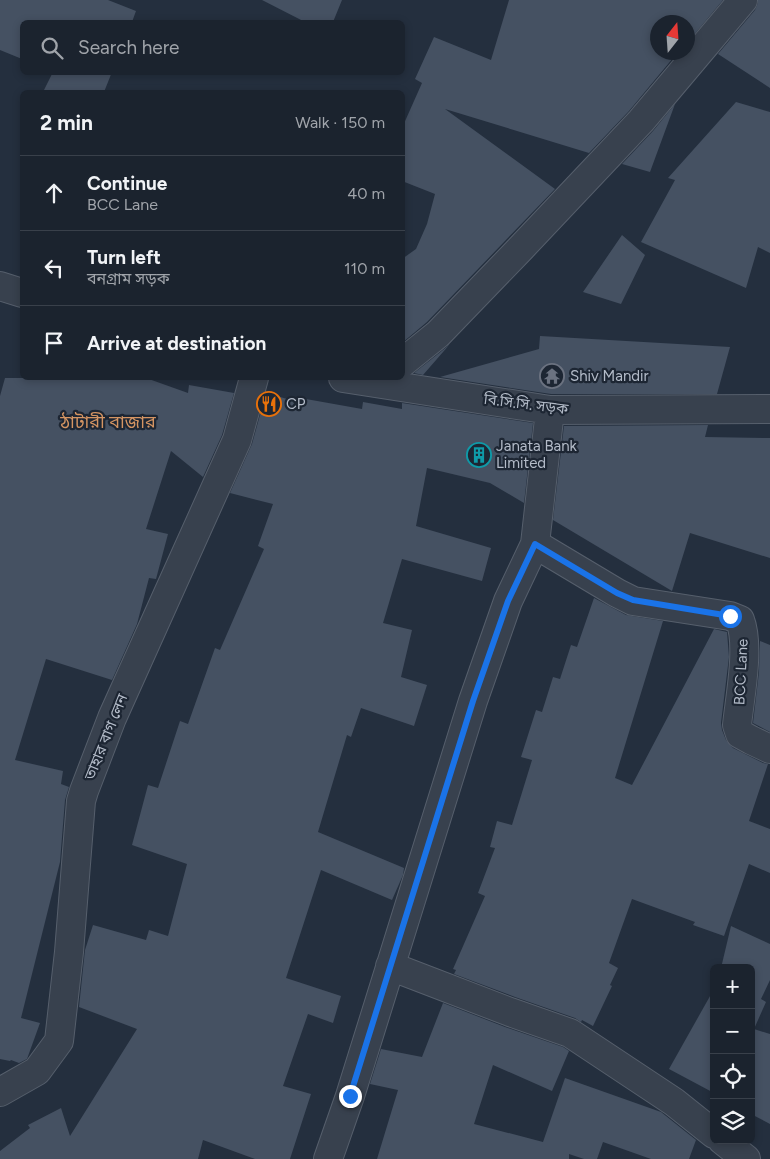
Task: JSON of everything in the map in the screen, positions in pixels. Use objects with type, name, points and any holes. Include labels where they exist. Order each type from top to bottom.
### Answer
[{"type":"street","points":[[405,361],[438,334],[634,128],[743,0]]},
{"type":"street","points":[[0,286],[20,292]]},
{"type":"street","name":"তাহার বাগ লেন","points":[[0,1092],[37,1071],[59,1041],[84,791],[112,718],[238,440],[253,380]]},
{"type":"street","name":"বি.সি.সি. সড়ক","points":[[364,380],[550,410],[770,409]]},
{"type":"street","points":[[328,1159],[350,1096],[473,701],[508,601],[535,544],[550,410]]},
{"type":"street","name":"BCC Lane","points":[[535,544],[617,593],[633,600],[730,616],[740,620],[743,629],[744,657],[738,725],[740,734],[770,749]]},
{"type":"street","points":[[390,966],[570,1033],[674,1102],[710,1131]]},
{"type":"street","points":[[727,1144],[746,1159]]},
{"type":"building","points":[[0,0],[108,0],[136,11],[133,20],[20,20],[20,58],[0,50]]},
{"type":"building","points":[[262,0],[342,0],[334,20],[301,20]]},
{"type":"building","points":[[509,0],[723,0],[695,34],[695,15],[650,15],[650,60],[671,60],[629,111],[589,153],[445,109],[555,189],[427,322],[405,340],[405,257],[416,249],[427,224],[435,194],[405,182],[405,121],[422,83],[415,79],[434,37],[491,60]]},
{"type":"building","points":[[758,0],[770,0],[770,88],[718,54],[755,10]]},
{"type":"building","points":[[52,75],[111,75],[105,90],[44,90]]},
{"type":"building","points":[[736,102],[770,112],[770,253],[758,247],[746,288],[641,242],[675,180],[668,178]]},
{"type":"building","points":[[675,104],[650,172],[622,164],[653,131]]},
{"type":"building","points":[[622,235],[645,255],[621,304],[583,292]]},
{"type":"building","points":[[540,336],[730,347],[717,394],[551,394],[440,377],[539,349]]},
{"type":"building","points":[[450,344],[423,375],[414,373],[448,346]]},
{"type":"building","points":[[5,378],[20,378],[20,380],[152,380],[188,393],[189,385],[234,393],[222,435],[203,477],[171,451],[146,529],[168,534],[156,579],[149,578],[137,624],[112,680],[46,659],[15,760],[63,771],[61,784],[69,787],[65,800],[60,862],[21,1018],[40,1023],[27,1059],[19,1063],[0,1059],[0,396]]},
{"type":"building","points":[[266,393],[305,404],[306,399],[362,409],[363,402],[402,409],[402,403],[533,423],[524,503],[490,483],[427,468],[416,526],[491,548],[482,581],[402,559],[383,623],[412,630],[401,677],[427,685],[414,726],[361,708],[351,737],[347,735],[318,832],[404,868],[403,875],[392,900],[321,870],[286,978],[341,996],[333,1023],[308,1014],[283,1086],[311,1094],[290,1159],[255,1159],[203,1140],[198,1159],[0,1159],[0,1151],[30,1128],[28,1125],[61,1108],[70,1136],[137,1029],[79,1007],[85,950],[93,925],[146,940],[149,930],[168,936],[187,864],[132,845],[148,785],[158,788],[180,721],[188,724],[215,648],[220,650],[264,549],[258,546],[273,504],[230,493],[252,444]]},
{"type":"building","points":[[708,425],[705,437],[770,438],[770,558],[690,533],[672,591],[553,520],[564,426]]},
{"type":"building","points":[[594,598],[626,615],[663,621],[615,778],[632,785],[714,629],[727,632],[729,657],[721,723],[722,730],[726,740],[733,748],[768,764],[749,821],[770,829],[770,873],[749,864],[724,936],[693,925],[695,922],[632,899],[609,963],[618,968],[610,985],[612,986],[593,1026],[582,1020],[581,1022],[575,1018],[454,974],[456,970],[453,969],[485,896],[478,893],[495,848],[490,847],[497,821],[512,825],[532,760],[521,757],[536,710],[542,712],[553,677],[560,679],[571,645],[577,647]]},
{"type":"building","points":[[760,641],[770,645],[770,732],[753,723],[759,672]]},
{"type":"building","points":[[731,926],[770,944],[770,980],[761,999],[766,1002],[755,1027],[755,964],[722,964]]},
{"type":"building","points":[[710,996],[710,1091],[669,1069]]},
{"type":"building","points":[[443,1003],[563,1047],[569,1051],[552,1091],[493,1065],[474,1124],[543,1142],[565,1078],[661,1112],[696,1140],[689,1159],[651,1159],[603,1142],[597,1159],[584,1159],[569,1154],[569,1159],[377,1159],[398,1090],[370,1084],[381,1049],[422,1057]]},
{"type":"building","points":[[755,1029],[770,1034],[770,1124],[755,1116]]},
{"type":"place","name":"Shiv Mandir","points":[[552,376]]},
{"type":"place","name":"CP","points":[[269,404]]},
{"type":"place","name":"Janata Bank Limited","points":[[479,455]]},
{"type":"district","name":"ঠাটারী বাজার","points":[[108,422]]},
{"type":"route","points":[[350,1096],[473,701],[508,601],[535,544],[617,593],[633,600],[730,616]]}]
